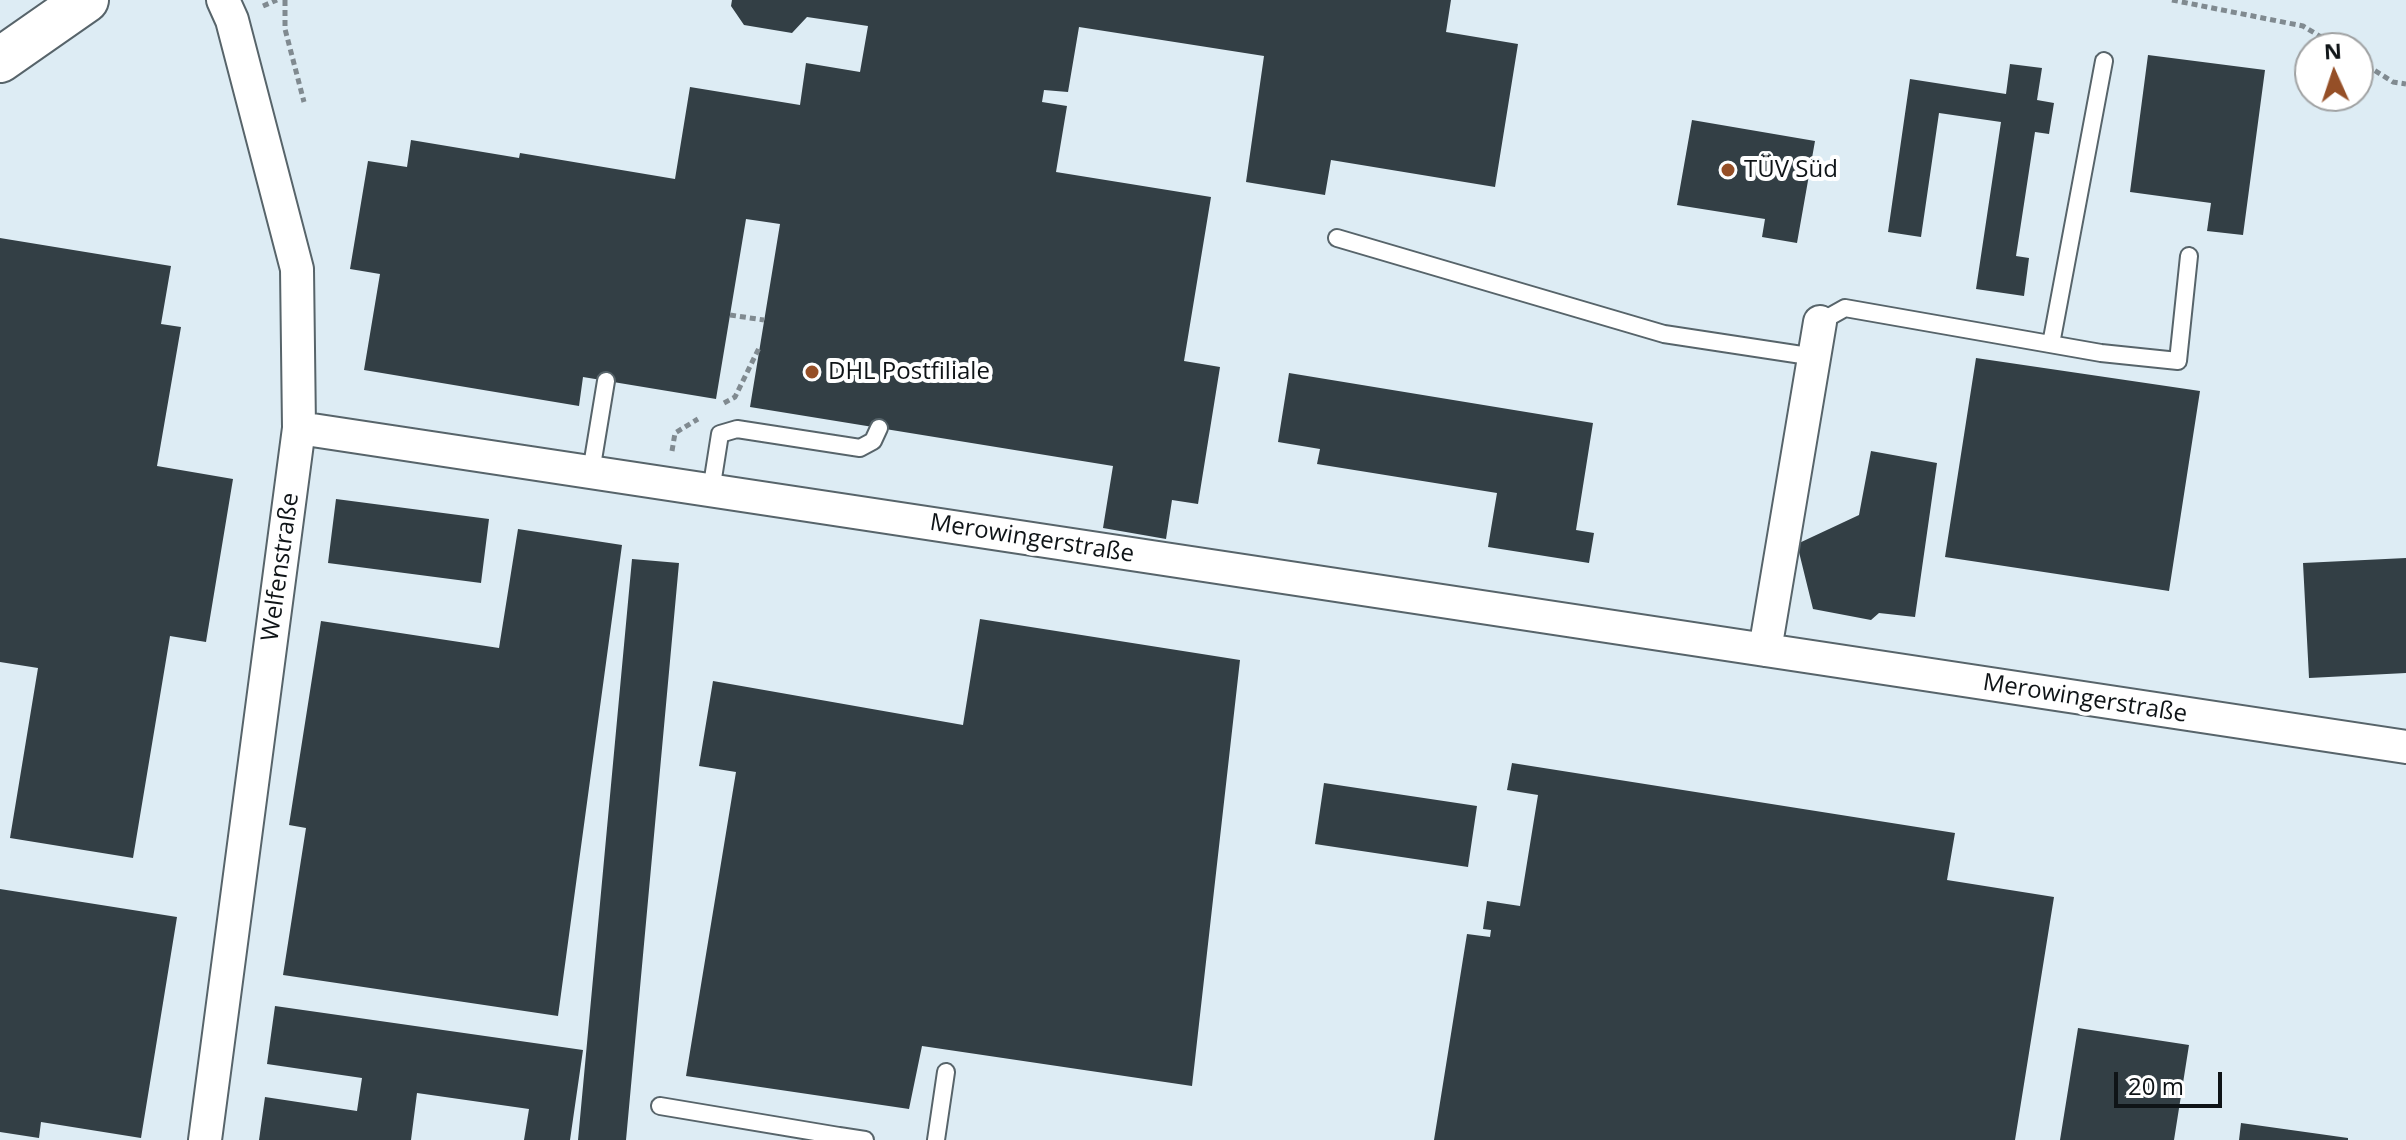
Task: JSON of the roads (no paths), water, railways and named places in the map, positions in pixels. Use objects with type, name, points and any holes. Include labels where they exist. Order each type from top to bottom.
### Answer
[{"type":"main road","points":[[0,60],[86,0]]},
{"type":"street","name":"Welfenstraße","points":[[205,1140],[299,428],[297,269],[232,20],[223,0]]},
{"type":"street","points":[[1765,650],[1820,322]]},
{"type":"street","name":"Merowingerstraße","points":[[299,428],[2406,747]]},
{"type":"lane","points":[[2051,344],[2104,61]]},
{"type":"lane","points":[[1337,238],[1664,334],[1815,357]]},
{"type":"lane","points":[[1820,322],[1845,308],[2051,344],[2178,361],[2189,256]]},
{"type":"lane","points":[[591,472],[606,381]]},
{"type":"lane","points":[[711,491],[720,434],[737,429],[860,448],[873,441],[879,428]]},
{"type":"lane","points":[[936,1140],[946,1072]]},
{"type":"lane","points":[[660,1106],[838,1138],[865,1140]]},
{"type":"place","name":"TÜV Süd","points":[[1728,170]]},
{"type":"place","name":"DHL Postfiliale","points":[[812,372]]}]
